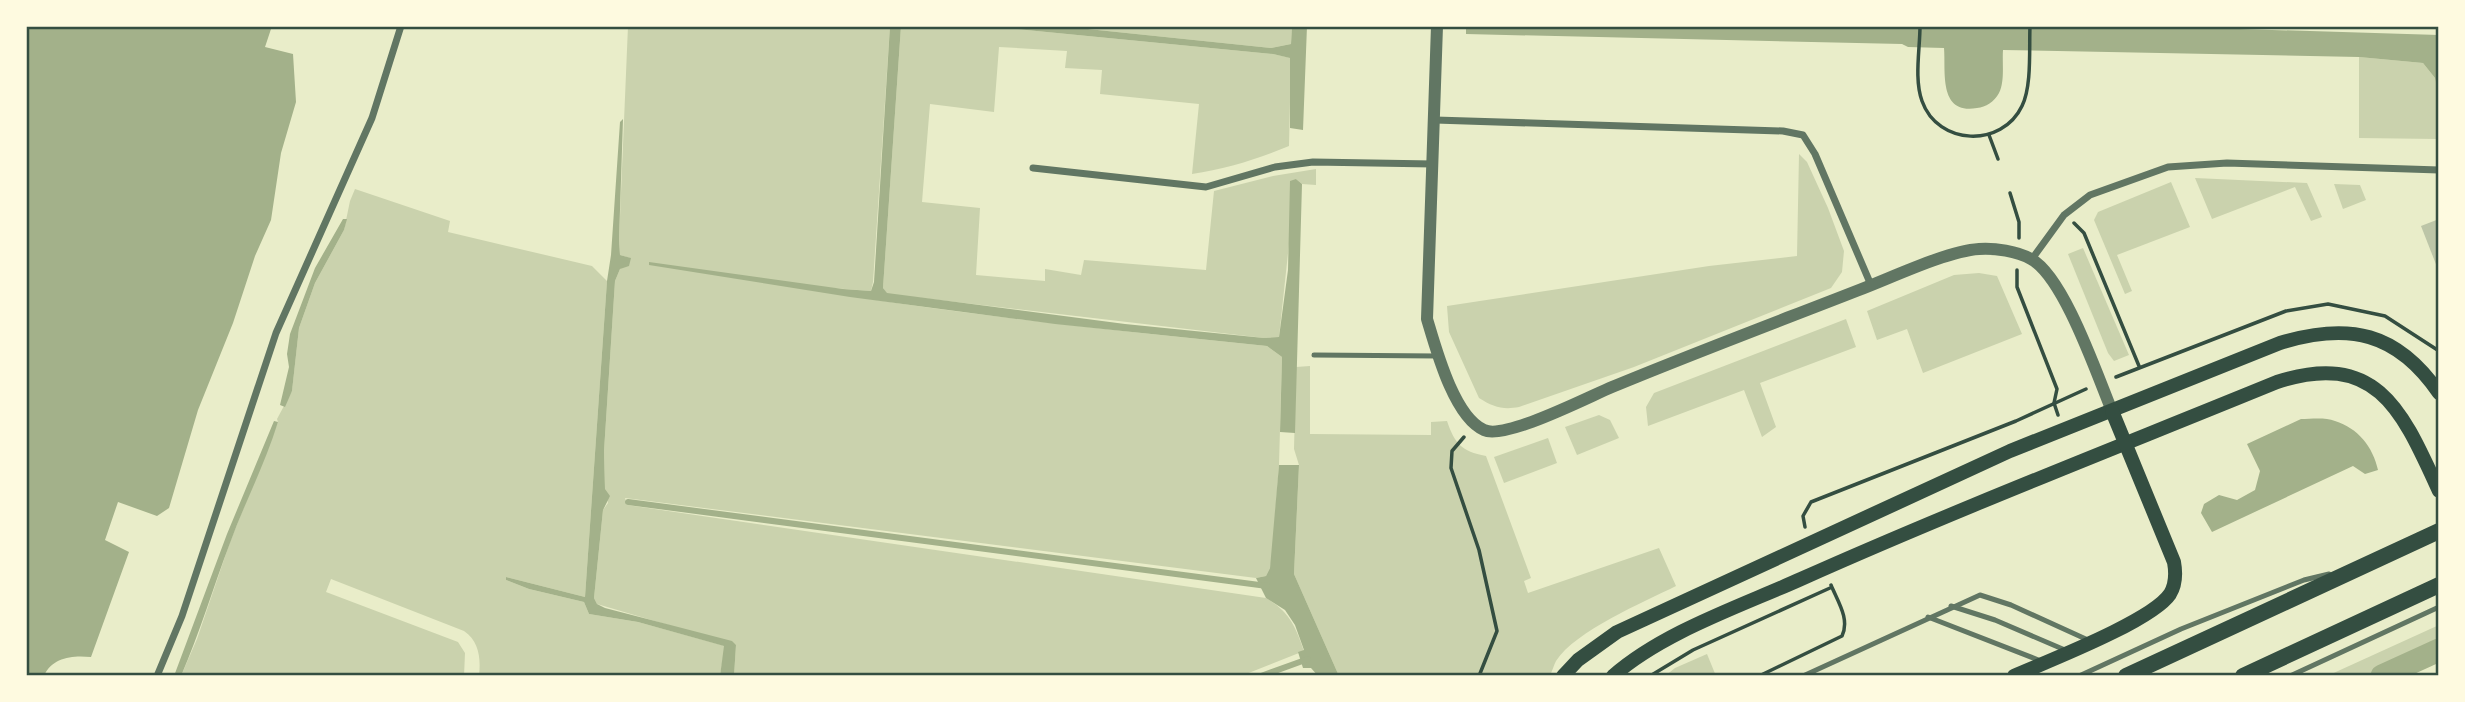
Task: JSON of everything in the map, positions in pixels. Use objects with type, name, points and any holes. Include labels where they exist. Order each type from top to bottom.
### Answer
[{"type":"main road","points":[[1563,676],[1578,660],[1616,632],[1997,457],[2280,343],[2326,332],[2363,334],[2384,342],[2417,364],[2439,393]]},
{"type":"main road","points":[[1613,676],[1646,651],[1684,632],[1850,558],[2284,379],[2306,373],[2341,373],[2362,380],[2389,400],[2409,431],[2439,491]]},
{"type":"main road","points":[[2014,676],[2143,617],[2170,594],[2176,576],[2174,562],[2112,411]]},
{"type":"main road","points":[[2126,676],[2439,531]]},
{"type":"main road","points":[[2243,676],[2439,585]]},
{"type":"street","points":[[157,676],[182,616],[276,333],[372,118],[401,26]]},
{"type":"street","points":[[1437,26],[1427,319],[1438,356],[1463,411],[1474,425],[1487,432],[1502,432],[1871,285],[1952,255],[1978,249],[2001,250],[2032,259],[2053,278],[2112,411]]},
{"type":"street","points":[[1435,120],[1783,131],[1803,135],[1815,154],[1871,285]]},
{"type":"street","points":[[1032,168],[1206,187],[1275,167],[1313,162],[1433,164]]},
{"type":"street","points":[[2032,259],[2064,215],[2090,195],[2168,167],[2227,163],[2439,170]]},
{"type":"lane","points":[[1314,355],[1438,356]]},
{"type":"lane","points":[[2079,676],[2181,629],[2304,580],[2369,564]]},
{"type":"lane","points":[[1803,676],[1980,595],[2091,641]]},
{"type":"lane","points":[[1951,607],[1995,620],[2068,652]]},
{"type":"lane","points":[[2290,676],[2439,607]]},
{"type":"lane","points":[[1928,617],[2044,662]]},
{"type":"path","points":[[1920,26],[1920,94],[1929,114],[1945,129],[1969,137],[1989,135],[2011,121],[2024,104],[2030,26]]},
{"type":"path","points":[[1989,135],[1998,159]]},
{"type":"path","points":[[2010,193],[2019,222]]},
{"type":"path","points":[[2064,215],[2084,233],[2139,366]]},
{"type":"path","points":[[2017,287],[2057,389],[2054,403]]},
{"type":"path","points":[[1474,425],[1452,451],[1451,468],[1479,550],[1497,631],[1479,676]]},
{"type":"path","points":[[1650,676],[1664,665],[1693,650],[1833,587]]},
{"type":"path","points":[[1759,676],[1842,636]]},
{"type":"shaded area","points":[[26,26],[272,26],[265,47],[293,54],[296,102],[281,153],[271,220],[198,410],[169,508],[157,516],[118,502],[105,540],[129,552],[91,657],[77,656],[58,661],[44,676],[26,676]]},
{"type":"shaded area","points":[[628,26],[890,26],[871,291],[779,284],[961,312],[1267,346],[1282,357],[1279,465],[1272,558],[1266,576],[1256,578],[625,498],[627,505],[1266,598],[1281,608],[1291,620],[1304,651],[1241,676],[734,676],[736,645],[597,604],[594,598],[603,510],[608,503],[604,451],[615,281],[620,269],[630,258],[620,255],[619,240]]},
{"type":"shaded area","points":[[890,26],[901,26],[883,288],[887,293],[1125,324],[1264,338],[1279,337],[1288,270],[1290,181],[1296,179],[1302,184],[1295,433],[1280,432],[1282,357],[1267,346],[1055,324],[850,297],[649,265],[649,262],[871,291],[874,282]]},
{"type":"shaded area","points":[[901,26],[985,26],[1273,54],[1291,58],[1289,146],[1242,163],[1192,174],[1199,104],[1100,94],[1102,70],[1065,68],[1067,51],[999,47],[994,112],[930,104],[922,202],[980,208],[976,275],[1045,281],[1045,269],[1081,275],[1084,260],[1206,270],[1214,191],[1273,176],[1316,169],[1316,185],[1302,184],[1296,179],[1279,337],[1264,338],[887,294],[883,288]]},
{"type":"shaded area","points":[[985,26],[1059,26],[1271,48],[1291,44],[1292,26],[1307,26],[1303,130],[1290,128],[1290,58],[1273,54]]},
{"type":"shaded area","points":[[1059,26],[1292,26],[1291,44],[1271,48]]},
{"type":"shaded area","points":[[1466,26],[2143,26],[2439,35],[2439,98],[2435,78],[2423,63],[2359,57],[2003,50],[2002,83],[1997,96],[1984,106],[1964,108],[1956,105],[1947,89],[1944,48],[1908,47],[1902,44],[1466,34]]},
{"type":"shaded area","points":[[2359,57],[2423,63],[2435,78],[2439,98],[2439,142],[2437,139],[2359,138]]},
{"type":"shaded area","points":[[623,119],[619,240],[620,255],[631,258],[629,266],[620,269],[615,281],[604,451],[605,489],[610,496],[603,510],[594,598],[597,604],[605,608],[732,641],[736,645],[734,676],[720,676],[724,646],[638,622],[589,614],[584,602],[529,589],[506,580],[506,577],[585,597],[607,281],[620,122]]},
{"type":"shaded area","points":[[1799,154],[1807,162],[1844,251],[1842,272],[1831,288],[1634,367],[1519,407],[1498,407],[1479,398],[1449,332],[1447,306],[1709,266],[1797,256]]},
{"type":"shaded area","points":[[2195,178],[2307,183],[2322,217],[2311,221],[2295,187],[2212,219]]},
{"type":"shaded area","points":[[2171,182],[2190,227],[2117,255],[2132,291],[2125,294],[2094,220],[2098,212]]},
{"type":"shaded area","points":[[2334,184],[2360,185],[2366,200],[2343,209]]},
{"type":"shaded area","points":[[355,189],[450,221],[448,232],[592,266],[607,281],[585,597],[506,577],[506,580],[529,589],[584,602],[589,614],[638,622],[725,646],[720,676],[479,676],[478,650],[464,631],[331,579],[326,592],[458,642],[465,653],[464,676],[181,676],[277,419],[292,391],[299,328],[315,283],[344,230]]},
{"type":"shaded area","points":[[343,219],[347,219],[344,230],[315,283],[299,328],[292,391],[285,407],[280,405],[289,367],[287,354],[290,334],[315,268]]},
{"type":"shaded area","points":[[2083,248],[2129,355],[2114,361],[2108,353],[2068,254]]},
{"type":"shaded area","points":[[1979,273],[1997,276],[2022,334],[1923,373],[1907,329],[1877,340],[1867,311],[1954,275]]},
{"type":"shaded area","points":[[1846,319],[1856,347],[1760,383],[1776,427],[1762,437],[1744,390],[1648,426],[1646,407],[1654,393]]},
{"type":"shaded area","points":[[1310,366],[1310,434],[1431,435],[1431,422],[1447,421],[1460,445],[1470,452],[1486,456],[1531,578],[1524,581],[1528,593],[1659,548],[1676,586],[1611,618],[1578,639],[1556,661],[1550,676],[1339,676],[1294,574],[1299,465],[1294,449],[1296,367]]},
{"type":"shaded area","points":[[1599,415],[1610,420],[1619,438],[1577,455],[1565,427]]},
{"type":"shaded area","points":[[2301,419],[2331,420],[2351,428],[2368,446],[2378,470],[2365,474],[2353,466],[2212,532],[2201,513],[2204,504],[2219,495],[2237,500],[2255,490],[2260,471],[2247,444]]},
{"type":"shaded area","points":[[274,421],[278,422],[273,438],[236,528],[188,659],[181,676],[174,676],[227,534]]},
{"type":"shaded area","points":[[1548,438],[1557,463],[1504,483],[1494,457]]},
{"type":"shaded area","points":[[1279,465],[1299,465],[1294,574],[1339,676],[1318,676],[1311,668],[1303,668],[1298,652],[1304,650],[1295,625],[1285,610],[1266,598],[1256,578],[1266,576],[1270,568]]},
{"type":"shaded area","points":[[2439,625],[2439,642],[2367,676],[2327,676]]},
{"type":"shaded area","points":[[1707,654],[1716,676],[1665,676],[1675,668]]},
{"type":"building","points":[[2439,219],[2439,272],[2421,226]]},
{"type":"waterway","points":[[628,502],[1267,586]]},
{"type":"waterway","points":[[2382,676],[2439,650]]},
{"type":"waterway","points":[[1261,676],[1308,659]]}]
